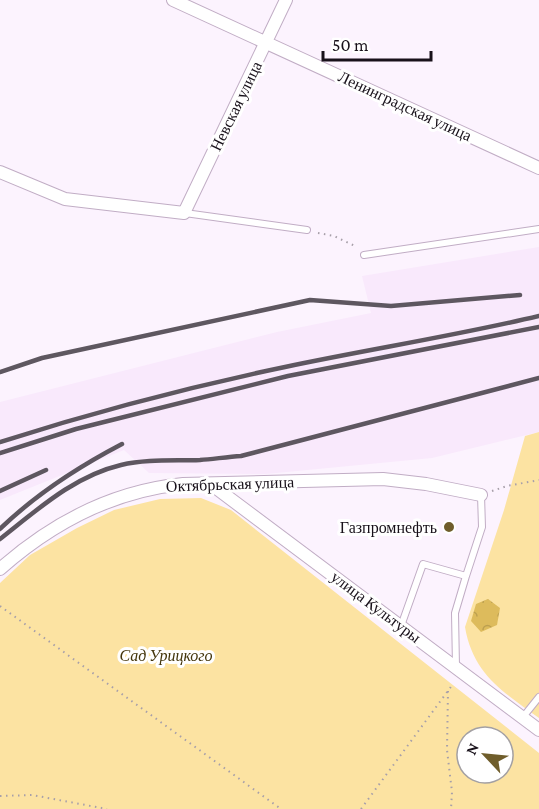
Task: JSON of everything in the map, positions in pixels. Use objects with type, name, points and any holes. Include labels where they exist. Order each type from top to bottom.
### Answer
[{"type":"street","name":"Ленинградская улица","points":[[173,0],[539,168]]},
{"type":"street","name":"Невская улица","points":[[184,213],[286,0]]},
{"type":"street","points":[[0,172],[65,199],[184,213]]},
{"type":"street","name":"Октябрьская улица","points":[[0,569],[45,533],[66,520],[95,507],[153,487],[183,484],[383,479],[426,484],[481,495]]},
{"type":"street","name":"улица Культуры","points":[[212,485],[539,730]]},
{"type":"lane","points":[[184,213],[307,231]]},
{"type":"lane","points":[[364,255],[539,229]]},
{"type":"lane","points":[[459,670],[455,613],[482,527],[481,495]]},
{"type":"lane","points":[[401,626],[423,564],[466,576]]},
{"type":"lane","points":[[523,717],[539,697]]},
{"type":"path","points":[[307,231],[349,241],[364,255]]},
{"type":"path","points":[[481,495],[507,486],[539,480]]},
{"type":"path","points":[[0,606],[281,809]]},
{"type":"path","points":[[361,809],[448,691],[459,670]]},
{"type":"path","points":[[448,691],[447,750],[452,792],[451,809]]},
{"type":"path","points":[[0,796],[32,795],[107,809]]},
{"type":"shaded area","points":[[539,247],[539,432],[432,458],[266,474],[149,473],[124,450],[0,500],[0,402],[277,332],[371,313],[362,276]]},
{"type":"green space","points":[[539,432],[539,718],[502,690],[482,670],[469,643],[465,627],[504,510],[525,436]]},
{"type":"green space","name":"Сад Урицкого","points":[[201,498],[231,510],[504,725],[455,725],[455,785],[515,785],[515,734],[539,753],[539,809],[0,809],[0,583],[30,555],[114,510],[160,499]]},
{"type":"green space","points":[[488,599],[500,608],[497,625],[481,632],[471,621],[476,604]]},
{"type":"railway","points":[[0,372],[42,358],[310,300],[391,306],[520,295]]},
{"type":"railway","points":[[0,442],[106,410],[213,383],[539,316]]},
{"type":"railway","points":[[0,453],[76,429],[288,376],[539,327]]},
{"type":"railway","points":[[0,539],[57,495],[87,477],[104,470],[131,463],[241,456],[539,378]]},
{"type":"railway","points":[[0,529],[58,482],[122,444]]},
{"type":"railway","points":[[0,491],[46,470]]},
{"type":"place","name":"Газпромнефть","points":[[449,527]]}]
